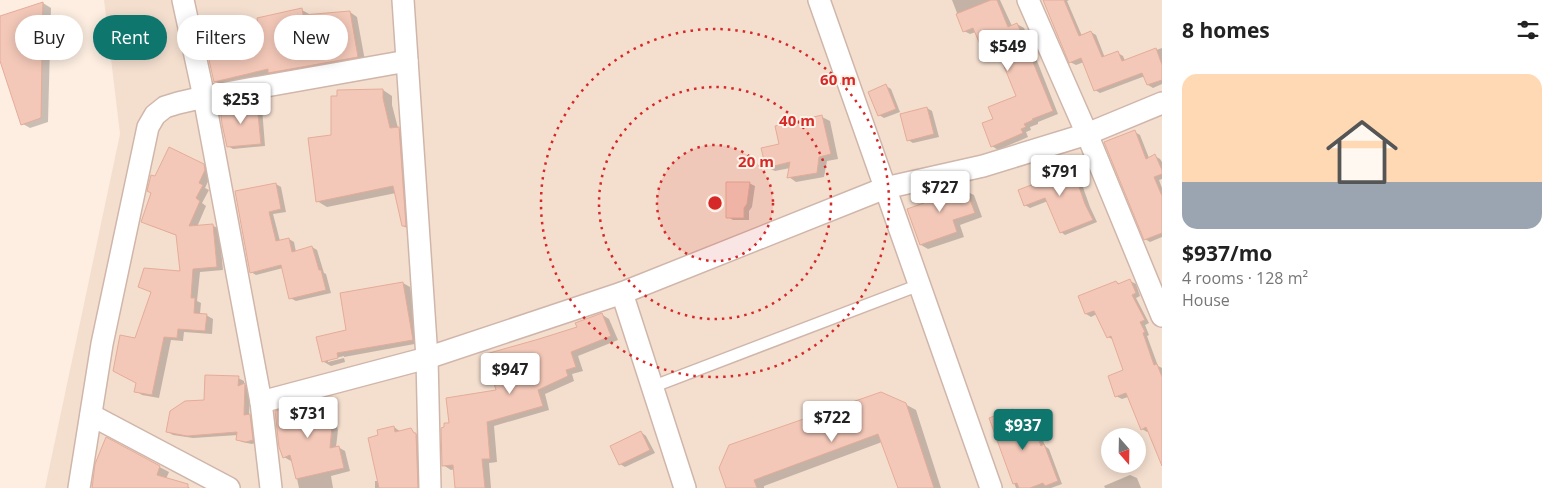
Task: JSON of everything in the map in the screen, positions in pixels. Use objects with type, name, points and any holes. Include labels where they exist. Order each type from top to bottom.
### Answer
[{"type":"street","points":[[183,0],[204,97],[262,402],[271,488]]},
{"type":"street","points":[[403,0],[427,358],[430,488]]},
{"type":"street","points":[[819,0],[991,488]]},
{"type":"street","points":[[1028,0],[1087,134],[1162,316]]},
{"type":"street","points":[[79,488],[102,344],[148,127],[155,116],[165,107],[204,97],[407,61]]},
{"type":"street","points":[[262,402],[427,358],[622,293],[885,188],[983,166],[1087,134],[1162,103]]},
{"type":"street","points":[[622,293],[685,488]]},
{"type":"street","points":[[91,415],[229,488]]},
{"type":"lane","points":[[652,387],[919,285]]},
{"type":"shaded area","points":[[104,0],[1162,0],[1162,488],[45,488],[120,134],[111,60],[167,60],[167,15],[106,15]]},
{"type":"building","points":[[991,0],[997,0],[1008,27],[1017,23],[1053,111],[1024,124],[1026,127],[1021,129],[1023,133],[991,147],[982,123],[993,119],[988,107],[1016,96],[995,44],[982,49],[973,28],[963,32],[956,14]]},
{"type":"building","points":[[1043,0],[1064,0],[1079,36],[1091,31],[1102,57],[1118,51],[1122,61],[1156,48],[1162,65],[1162,80],[1147,85],[1142,73],[1094,91],[1081,58],[1069,63]]},
{"type":"building","points":[[43,2],[43,15],[15,15],[15,60],[42,60],[41,118],[21,125],[0,61],[0,16]]},
{"type":"building","points":[[302,8],[303,15],[274,15],[274,60],[341,60],[268,73],[268,69],[214,82],[209,60],[264,60],[264,16]]},
{"type":"building","points":[[350,11],[358,57],[348,59],[348,15],[303,15]]},
{"type":"building","points":[[886,84],[896,109],[878,116],[868,92]]},
{"type":"building","points":[[383,89],[383,98],[390,128],[399,127],[406,226],[402,226],[393,186],[316,202],[308,138],[331,135],[331,96],[337,96],[337,90]]},
{"type":"building","points":[[257,104],[261,144],[227,147],[220,107]]},
{"type":"building","points":[[927,107],[934,134],[907,141],[900,114]]},
{"type":"building","points":[[822,115],[831,154],[819,157],[817,173],[787,178],[790,162],[766,168],[761,148],[779,144],[775,126]]},
{"type":"building","points":[[1135,130],[1146,159],[1155,154],[1162,170],[1162,174],[1154,177],[1162,196],[1162,233],[1144,240],[1104,142]]},
{"type":"building","points":[[169,147],[204,164],[205,170],[199,183],[203,185],[196,198],[200,201],[189,226],[213,224],[217,267],[193,269],[191,298],[195,298],[194,313],[207,314],[205,331],[178,329],[177,338],[164,337],[152,395],[134,392],[136,383],[113,371],[120,335],[135,338],[151,292],[138,287],[144,268],[180,271],[176,235],[141,222],[151,193],[147,191],[151,175],[155,176]]},
{"type":"building","points":[[1070,161],[1085,204],[1093,220],[1060,233],[1045,198],[1024,206],[1018,190],[1047,179],[1044,170]]},
{"type":"building","points":[[726,182],[750,182],[747,204],[744,208],[744,218],[726,218]]},
{"type":"building","points":[[276,183],[281,209],[269,212],[276,241],[289,238],[292,252],[312,246],[326,290],[289,299],[281,265],[250,273],[235,191]]},
{"type":"building","points":[[955,185],[957,192],[966,189],[975,213],[953,220],[957,232],[920,245],[907,209],[924,203],[921,193]]},
{"type":"building","points":[[1130,279],[1136,293],[1132,295],[1145,320],[1140,322],[1145,332],[1143,333],[1154,365],[1157,364],[1162,377],[1162,466],[1146,427],[1140,428],[1126,393],[1115,397],[1108,376],[1123,370],[1111,336],[1107,338],[1094,311],[1085,314],[1078,296],[1116,281],[1118,284]]},
{"type":"building","points":[[403,282],[413,340],[337,353],[338,358],[322,362],[316,337],[346,330],[340,293]]},
{"type":"building","points":[[602,313],[611,336],[571,352],[576,367],[566,370],[568,376],[538,390],[543,406],[487,422],[490,459],[482,459],[485,488],[455,488],[453,465],[442,466],[441,428],[444,427],[444,423],[449,423],[446,398],[496,390],[486,354],[577,327],[575,323]]},
{"type":"building","points":[[205,375],[239,376],[238,386],[245,383],[244,415],[250,414],[253,440],[246,442],[236,440],[237,432],[187,436],[166,432],[170,411],[185,401],[204,400]]},
{"type":"building","points":[[881,392],[906,403],[934,488],[898,488],[878,434],[754,480],[757,488],[726,488],[719,468],[729,445]]},
{"type":"building","points":[[323,398],[332,426],[330,448],[339,446],[344,468],[296,479],[290,455],[283,458],[279,447],[275,411]]},
{"type":"building","points":[[1013,409],[1017,418],[1029,414],[1041,446],[1044,444],[1058,481],[1045,486],[1043,483],[1030,488],[1019,488],[1017,483],[1013,484],[989,418]]},
{"type":"building","points":[[394,426],[395,432],[411,428],[416,433],[418,488],[379,488],[368,438],[378,435],[377,430]]},
{"type":"building","points":[[641,431],[650,450],[619,465],[610,446]]},
{"type":"building","points":[[106,437],[160,466],[157,475],[188,484],[188,488],[92,488],[95,464]]}]
